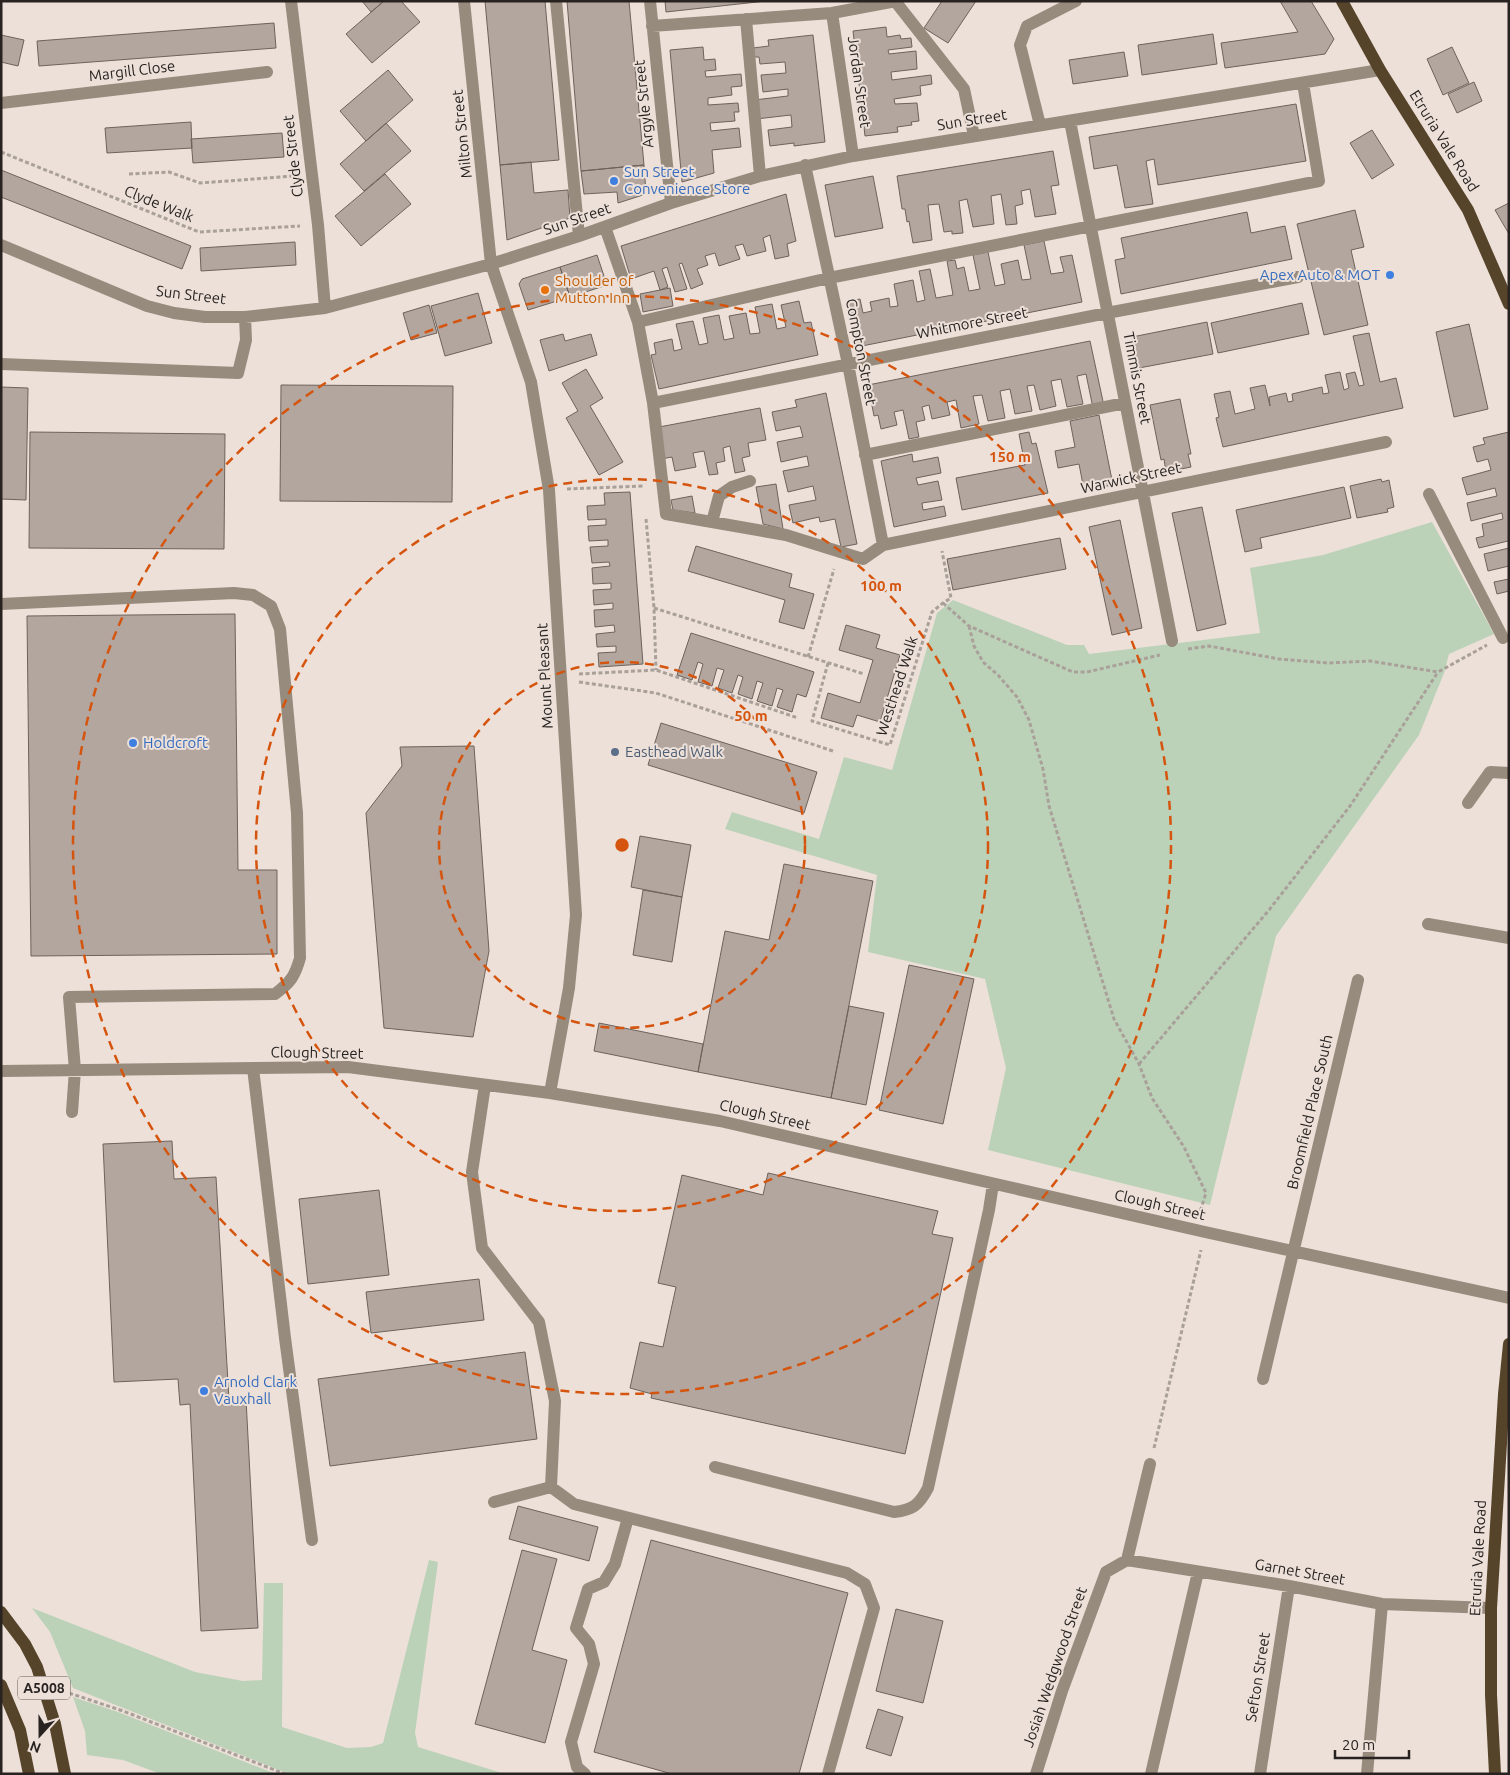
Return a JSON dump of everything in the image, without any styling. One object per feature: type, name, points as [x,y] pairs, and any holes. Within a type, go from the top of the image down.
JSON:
[{"type":"main road","name":"Etruria Vale Road","points":[[1342,1],[1380,70],[1468,210],[1509,304]]},
{"type":"main road","name":"Etruria Vale Road","points":[[1495,1774],[1491,1695],[1491,1608],[1504,1394],[1509,1344]]},
{"type":"main road","name":"A5008","points":[[1,1612],[25,1644],[37,1667],[56,1724],[65,1774]]},
{"type":"main road","name":"A5008","points":[[1,1685],[20,1730],[29,1774]]},
{"type":"street","name":"Clyde Street","points":[[291,1],[318,225],[325,308]]},
{"type":"street","name":"Milton Street","points":[[464,1],[491,264]]},
{"type":"street","points":[[556,1],[579,236]]},
{"type":"street","name":"Argyle Street","points":[[650,1],[671,203]]},
{"type":"street","points":[[652,26],[832,13],[895,1],[964,89],[974,136]]},
{"type":"street","points":[[1040,125],[1020,45],[1027,26],[1076,1]]},
{"type":"street","name":"Jordan Street","points":[[832,13],[853,156]]},
{"type":"street","points":[[746,19],[760,176]]},
{"type":"street","name":"Sun Street","points":[[1,245],[148,306],[174,313],[205,317],[245,317],[325,308],[491,264],[579,236],[671,203],[760,176],[805,165],[1380,70]]},
{"type":"street","name":"Margill Close","points":[[1,103],[267,72]]},
{"type":"street","points":[[638,322],[829,278],[1320,181],[1303,83]]},
{"type":"street","name":"Timmis Street","points":[[1070,121],[1172,641]]},
{"type":"street","name":"Compton Street","points":[[805,165],[848,364],[883,546]]},
{"type":"street","points":[[605,227],[638,322],[653,403],[666,514],[786,535],[839,551]]},
{"type":"street","name":"Mount Pleasant","points":[[491,264],[531,382],[549,490],[576,915],[569,988],[550,1093]]},
{"type":"street","name":"Whitmore Street","points":[[653,403],[1298,277]]},
{"type":"street","points":[[1,364],[238,373],[246,340],[245,317]]},
{"type":"street","points":[[865,455],[1125,403]]},
{"type":"street","name":"Warwick Street","points":[[839,551],[863,559],[883,546],[1386,442]]},
{"type":"street","points":[[712,522],[719,496],[732,487],[750,482]]},
{"type":"street","points":[[1429,494],[1502,638]]},
{"type":"street","points":[[1,604],[234,593],[253,595],[272,606],[280,629],[296,813],[300,958],[296,973],[289,984],[275,994],[69,997],[75,1070],[72,1112]]},
{"type":"street","points":[[1468,803],[1490,772],[1509,773]]},
{"type":"street","points":[[1428,924],[1509,938]]},
{"type":"street","name":"Broomfield Place South","points":[[1263,1379],[1358,980]]},
{"type":"street","name":"Clough Street","points":[[1,1071],[348,1067],[550,1093],[720,1121],[1200,1231],[1509,1298]]},
{"type":"street","points":[[253,1068],[285,1338],[312,1540]]},
{"type":"street","points":[[485,1085],[472,1172],[482,1248],[496,1269],[538,1322],[555,1401],[551,1487]]},
{"type":"street","points":[[715,1467],[894,1512],[909,1510],[922,1500],[928,1488],[989,1210],[993,1184]]},
{"type":"street","points":[[1127,1560],[1150,1464]]},
{"type":"street","points":[[494,1502],[551,1487]]},
{"type":"street","points":[[551,1487],[574,1504],[847,1573],[865,1584],[874,1608],[828,1774]]},
{"type":"street","points":[[585,1774],[577,1767],[571,1742],[594,1664],[589,1644],[576,1628],[588,1589],[604,1582],[615,1564],[628,1518]]},
{"type":"street","name":"Garnet Street","points":[[1127,1560],[1289,1586],[1382,1604],[1491,1608]]},
{"type":"street","name":"Josiah Wedgwood Street","points":[[1036,1774],[1062,1690],[1106,1572],[1127,1560]]},
{"type":"street","points":[[1151,1774],[1198,1572]]},
{"type":"street","name":"Sefton Street","points":[[1260,1774],[1289,1586]]},
{"type":"street","points":[[1368,1774],[1382,1604]]},
{"type":"path","name":"Clyde Walk","points":[[1,152],[199,232],[318,225]]},
{"type":"path","name":"Clyde Walk","points":[[129,174],[169,172],[200,183],[312,175]]},
{"type":"path","points":[[549,490],[644,486],[644,495]]},
{"type":"path","points":[[646,514],[654,608],[656,670]]},
{"type":"path","name":"Westhead Walk","points":[[828,663],[812,721],[890,746],[932,612],[952,598],[939,534]]},
{"type":"path","points":[[808,657],[839,551]]},
{"type":"path","points":[[943,603],[969,626],[1072,672],[1087,672],[1164,654]]},
{"type":"path","points":[[654,608],[864,674]]},
{"type":"path","points":[[969,626],[974,646],[983,662],[998,675],[1017,697],[1029,720],[1043,770],[1050,806],[1114,1020],[1139,1064],[1152,1098],[1184,1147],[1206,1193],[1200,1231],[1150,1464]]},
{"type":"path","points":[[1139,1064],[1268,910],[1350,806],[1438,672],[1502,638]]},
{"type":"path","points":[[1183,650],[1209,646],[1279,659],[1328,662],[1370,661],[1438,672]]},
{"type":"path","points":[[561,678],[656,670],[798,718]]},
{"type":"path","points":[[561,678],[656,693],[833,751]]},
{"type":"path","points":[[43,1684],[123,1711],[285,1774]]},
{"type":"green space","points":[[1432,522],[1494,634],[1449,654],[1444,673],[1419,735],[1276,936],[1210,1205],[988,1150],[1006,1068],[985,979],[868,952],[877,875],[725,829],[732,812],[819,839],[844,757],[892,770],[937,613],[953,600],[1067,645],[1084,645],[1089,654],[1260,633],[1250,568],[1323,555]]},
{"type":"green space","points":[[429,1560],[438,1562],[415,1733],[418,1747],[505,1774],[289,1774],[73,1688],[50,1632],[32,1608],[195,1672],[243,1681],[262,1680],[264,1583],[283,1583],[282,1727],[347,1748],[371,1747],[383,1743]]},
{"type":"green space","points":[[73,1697],[118,1712],[276,1774],[161,1774],[123,1760],[87,1755],[85,1731]]},
{"type":"building","points":[[362,1],[384,1],[371,12]]},
{"type":"building","points":[[384,1],[401,1],[420,22],[372,63],[346,34]]},
{"type":"building","points":[[485,1],[545,1],[559,160],[500,165]]},
{"type":"building","points":[[567,1],[629,1],[644,165],[581,171]]},
{"type":"building","points":[[665,1],[766,1],[666,12]]},
{"type":"building","points":[[942,1],[976,1],[948,43],[924,28]]},
{"type":"building","points":[[1280,1],[1311,1],[1334,39],[1325,54],[1225,68],[1221,43],[1298,32]]},
{"type":"building","points":[[274,23],[276,48],[39,66],[37,41]]},
{"type":"building","points":[[886,27],[887,37],[900,35],[901,39],[911,38],[912,47],[888,50],[889,54],[916,51],[917,69],[891,72],[892,80],[931,75],[932,84],[920,86],[921,95],[894,99],[895,104],[917,103],[919,121],[911,122],[912,125],[897,127],[898,132],[865,136],[853,31]]},
{"type":"building","points":[[1213,34],[1217,64],[1142,75],[1138,45]]},
{"type":"building","points":[[1,35],[24,40],[18,66],[1,62]]},
{"type":"building","points":[[813,35],[825,142],[794,146],[794,143],[770,146],[768,130],[792,127],[791,115],[756,119],[754,100],[788,96],[788,89],[763,92],[761,75],[786,73],[785,62],[760,64],[759,57],[754,57],[753,48],[769,46],[768,40]]},
{"type":"building","points":[[703,47],[704,60],[715,59],[716,70],[705,71],[706,77],[741,74],[742,86],[731,87],[732,95],[708,98],[708,105],[738,103],[739,112],[734,112],[735,121],[710,123],[711,131],[739,128],[741,147],[712,150],[714,173],[682,182],[670,50]]},
{"type":"building","points":[[1452,47],[1469,83],[1443,95],[1427,59]]},
{"type":"building","points":[[1124,52],[1128,76],[1073,84],[1069,60]]},
{"type":"building","points":[[388,70],[413,100],[366,141],[340,111]]},
{"type":"building","points":[[1474,82],[1482,101],[1457,113],[1448,94]]},
{"type":"building","points":[[1296,104],[1306,161],[1158,185],[1154,159],[1146,161],[1153,204],[1125,208],[1117,165],[1094,169],[1089,137]]},
{"type":"building","points":[[191,122],[192,148],[107,153],[105,128]]},
{"type":"building","points":[[386,123],[411,151],[364,191],[340,164]]},
{"type":"building","points":[[1372,130],[1394,165],[1372,179],[1350,143]]},
{"type":"building","points":[[282,133],[284,157],[193,163],[191,139]]},
{"type":"building","points":[[1053,151],[1059,185],[1051,186],[1056,214],[1035,217],[1030,189],[1021,191],[1023,204],[1015,206],[1017,224],[1006,225],[1001,194],[991,196],[994,224],[973,227],[967,199],[959,201],[963,233],[952,234],[952,231],[944,232],[939,204],[928,205],[932,240],[913,243],[909,221],[907,222],[905,209],[902,209],[897,176]]},
{"type":"building","points":[[531,162],[534,193],[568,190],[570,218],[507,240],[500,165]]},
{"type":"building","name":"Sun Street Convenience Store","points":[[644,165],[646,194],[618,203],[617,192],[584,194],[581,171]]},
{"type":"building","points":[[1,170],[191,246],[182,269],[1,197]]},
{"type":"building","points":[[385,174],[411,204],[361,246],[335,216]]},
{"type":"building","points":[[873,176],[883,228],[835,237],[825,185]]},
{"type":"building","points":[[786,194],[796,241],[787,244],[789,256],[775,259],[770,235],[763,238],[766,251],[747,256],[743,244],[735,246],[740,259],[719,266],[715,253],[705,256],[708,265],[697,269],[703,284],[691,289],[682,263],[679,264],[687,289],[675,292],[667,267],[662,269],[668,287],[660,290],[654,271],[631,279],[621,246]]},
{"type":"building","points":[[1509,203],[1509,234],[1495,210]]},
{"type":"building","points":[[1355,210],[1364,247],[1351,250],[1368,325],[1324,335],[1297,224]]},
{"type":"building","points":[[1247,212],[1251,233],[1285,226],[1292,259],[1121,294],[1115,260],[1125,258],[1121,238]]},
{"type":"building","points":[[1044,241],[1051,274],[1064,272],[1060,257],[1072,255],[1082,302],[857,347],[848,301],[860,299],[863,313],[872,311],[870,302],[889,298],[890,307],[898,306],[894,284],[913,280],[917,302],[925,300],[919,271],[930,269],[936,298],[953,295],[947,261],[955,260],[957,269],[964,267],[969,291],[980,289],[973,255],[988,252],[995,286],[1005,284],[1001,264],[1018,260],[1022,280],[1031,279],[1024,245]]},
{"type":"building","points":[[295,242],[296,265],[201,271],[200,248]]},
{"type":"building","points":[[597,255],[607,285],[570,297],[560,267]]},
{"type":"building","name":"Shoulder of Mutton Inn","points":[[560,267],[570,297],[528,310],[519,284],[522,279]]},
{"type":"building","points":[[670,288],[673,306],[643,312],[640,294]]},
{"type":"building","points":[[478,293],[492,343],[445,356],[431,306]]},
{"type":"building","points":[[799,301],[804,323],[811,322],[818,355],[659,389],[651,355],[656,354],[654,343],[672,339],[674,351],[682,349],[676,324],[693,321],[699,345],[708,343],[703,318],[719,315],[724,340],[734,338],[729,316],[746,313],[750,334],[760,333],[755,307],[772,304],[777,329],[786,327],[781,305]]},
{"type":"building","points":[[1302,303],[1309,334],[1218,353],[1211,323]]},
{"type":"building","points":[[429,305],[437,333],[411,340],[403,313]]},
{"type":"building","points":[[1207,322],[1213,354],[1139,368],[1132,337]]},
{"type":"building","points":[[1469,324],[1488,409],[1454,417],[1436,332]]},
{"type":"building","points":[[1369,333],[1380,382],[1396,378],[1403,408],[1223,447],[1216,418],[1219,417],[1214,394],[1230,391],[1235,414],[1255,409],[1250,388],[1265,385],[1270,406],[1269,397],[1286,393],[1288,402],[1293,401],[1292,394],[1322,387],[1323,394],[1329,393],[1325,375],[1340,372],[1344,390],[1349,388],[1346,374],[1355,372],[1359,386],[1364,385],[1353,336]]},
{"type":"building","points":[[563,334],[565,341],[591,334],[597,355],[549,371],[540,340]]},
{"type":"building","points":[[1090,341],[1104,406],[1093,408],[1086,374],[1077,376],[1083,404],[1067,407],[1061,379],[1051,381],[1056,406],[1040,410],[1034,385],[1027,386],[1032,411],[1015,414],[1010,389],[1000,391],[1005,418],[988,421],[982,395],[973,396],[979,424],[961,428],[956,400],[947,402],[950,415],[932,419],[929,405],[922,407],[925,420],[916,422],[919,437],[909,439],[903,410],[894,412],[897,425],[881,429],[878,415],[874,416],[868,385]]},
{"type":"building","points":[[586,369],[603,398],[590,406],[623,462],[599,475],[566,418],[578,411],[562,383]]},
{"type":"building","points":[[281,385],[453,386],[452,502],[280,501]]},
{"type":"building","points":[[1,387],[28,388],[26,500],[1,499]]},
{"type":"building","points":[[826,393],[857,544],[841,547],[835,519],[820,522],[819,517],[793,523],[789,505],[816,500],[813,486],[788,492],[783,471],[809,466],[807,456],[781,462],[777,442],[803,437],[800,426],[776,431],[772,412],[797,407],[795,400]]},
{"type":"building","points":[[1180,399],[1191,454],[1188,454],[1191,467],[1166,472],[1164,459],[1161,460],[1150,405]]},
{"type":"building","points":[[760,408],[766,440],[748,443],[750,456],[742,458],[745,471],[735,473],[730,446],[723,448],[725,461],[716,463],[718,474],[709,475],[704,451],[693,453],[696,467],[675,471],[672,457],[661,459],[659,427]]},
{"type":"building","points":[[1099,415],[1113,485],[1084,490],[1079,464],[1058,468],[1055,451],[1075,447],[1070,421]]},
{"type":"building","points":[[30,432],[225,434],[224,549],[29,548]]},
{"type":"building","points":[[1029,432],[1032,444],[1036,443],[1048,493],[962,510],[956,478],[1025,465],[1019,434]]},
{"type":"building","points":[[1509,432],[1509,542],[1479,548],[1476,538],[1484,536],[1482,524],[1503,519],[1502,513],[1471,521],[1467,503],[1497,496],[1495,488],[1467,495],[1462,478],[1491,470],[1488,459],[1477,462],[1473,447],[1485,444],[1483,438]]},
{"type":"building","points":[[912,454],[913,462],[938,457],[941,473],[916,478],[918,485],[938,481],[942,500],[922,503],[923,510],[944,506],[946,516],[894,527],[881,461]]},
{"type":"building","points":[[1381,479],[1382,482],[1389,480],[1394,507],[1387,509],[1388,512],[1357,518],[1350,486]]},
{"type":"building","points":[[776,484],[783,529],[763,524],[756,487]]},
{"type":"building","points":[[1344,487],[1351,518],[1260,538],[1262,548],[1245,552],[1236,510]]},
{"type":"building","points":[[630,492],[643,664],[599,667],[598,653],[616,652],[616,646],[597,647],[596,634],[615,632],[614,625],[595,627],[594,610],[613,609],[613,603],[594,605],[593,590],[611,589],[611,583],[593,584],[592,568],[610,566],[609,562],[592,563],[590,547],[608,546],[608,540],[589,541],[588,526],[606,525],[606,519],[588,520],[587,506],[605,505],[604,493]]},
{"type":"building","points":[[692,496],[695,513],[673,510],[671,500]]},
{"type":"building","points":[[1202,507],[1226,624],[1197,631],[1172,513]]},
{"type":"building","points":[[1120,520],[1142,628],[1112,635],[1089,527]]},
{"type":"building","points":[[1060,538],[1066,569],[953,590],[947,559]]},
{"type":"building","points":[[696,546],[792,574],[789,587],[814,594],[804,629],[779,622],[785,600],[688,571]]},
{"type":"building","points":[[1509,548],[1509,566],[1488,571],[1484,554]]},
{"type":"building","points":[[1509,579],[1509,591],[1497,594],[1494,582]]},
{"type":"building","name":"Holdcroft","points":[[235,614],[238,870],[277,870],[277,954],[31,956],[27,616]]},
{"type":"building","points":[[846,625],[880,635],[876,648],[900,655],[880,722],[857,715],[853,727],[821,718],[828,693],[860,703],[873,660],[839,650]]},
{"type":"building","points":[[691,633],[814,672],[806,697],[797,694],[792,712],[777,707],[783,690],[777,688],[772,706],[757,701],[763,683],[757,681],[752,699],[738,694],[743,677],[738,675],[732,693],[718,688],[724,670],[717,668],[712,686],[698,682],[703,664],[698,662],[692,680],[677,675]]},
{"type":"building","points":[[661,723],[817,772],[804,813],[648,765]]},
{"type":"building","points":[[474,746],[489,951],[473,1037],[384,1028],[366,813],[402,766],[400,747]]},
{"type":"building","points":[[640,836],[691,845],[682,897],[631,887]]},
{"type":"building","points":[[784,864],[873,881],[831,1098],[698,1072],[725,931],[769,940]]},
{"type":"building","points":[[643,890],[682,897],[672,962],[633,955]]},
{"type":"building","points":[[909,965],[974,979],[943,1124],[879,1110]]},
{"type":"building","points":[[849,1006],[884,1013],[866,1105],[831,1098]]},
{"type":"building","points":[[599,1023],[703,1044],[698,1072],[594,1051]]},
{"type":"building","name":"Arnold Clark Vauxhall","points":[[172,1141],[174,1179],[216,1177],[229,1400],[246,1399],[258,1628],[201,1631],[190,1404],[180,1405],[178,1379],[114,1382],[103,1144]]},
{"type":"building","points":[[768,1173],[938,1211],[932,1234],[953,1238],[905,1454],[651,1398],[652,1394],[630,1388],[640,1342],[663,1347],[676,1287],[658,1283],[682,1175],[763,1195]]},
{"type":"building","points":[[379,1190],[389,1275],[308,1284],[299,1199]]},
{"type":"building","points":[[479,1279],[484,1320],[371,1333],[366,1292]]},
{"type":"building","points":[[525,1352],[537,1439],[330,1466],[318,1379]]},
{"type":"building","points":[[518,1506],[598,1527],[589,1561],[509,1539]]},
{"type":"building","points":[[651,1540],[848,1593],[799,1774],[672,1774],[594,1752]]},
{"type":"building","points":[[522,1550],[557,1559],[532,1650],[567,1660],[545,1743],[475,1724]]},
{"type":"building","points":[[896,1609],[943,1621],[923,1703],[876,1691]]},
{"type":"building","points":[[878,1709],[903,1717],[891,1756],[866,1748]]},
{"type":"place","name":"Sun Street Convenience Store","points":[[614,181]]},
{"type":"place","name":"Apex Auto & MOT","points":[[1390,275]]},
{"type":"place","name":"Shoulder of Mutton Inn","points":[[545,290]]},
{"type":"place","name":"Holdcroft","points":[[133,743]]},
{"type":"place","name":"Easthead Walk","points":[[615,752]]},
{"type":"place","name":"Arnold Clark Vauxhall","points":[[204,1391]]}]
